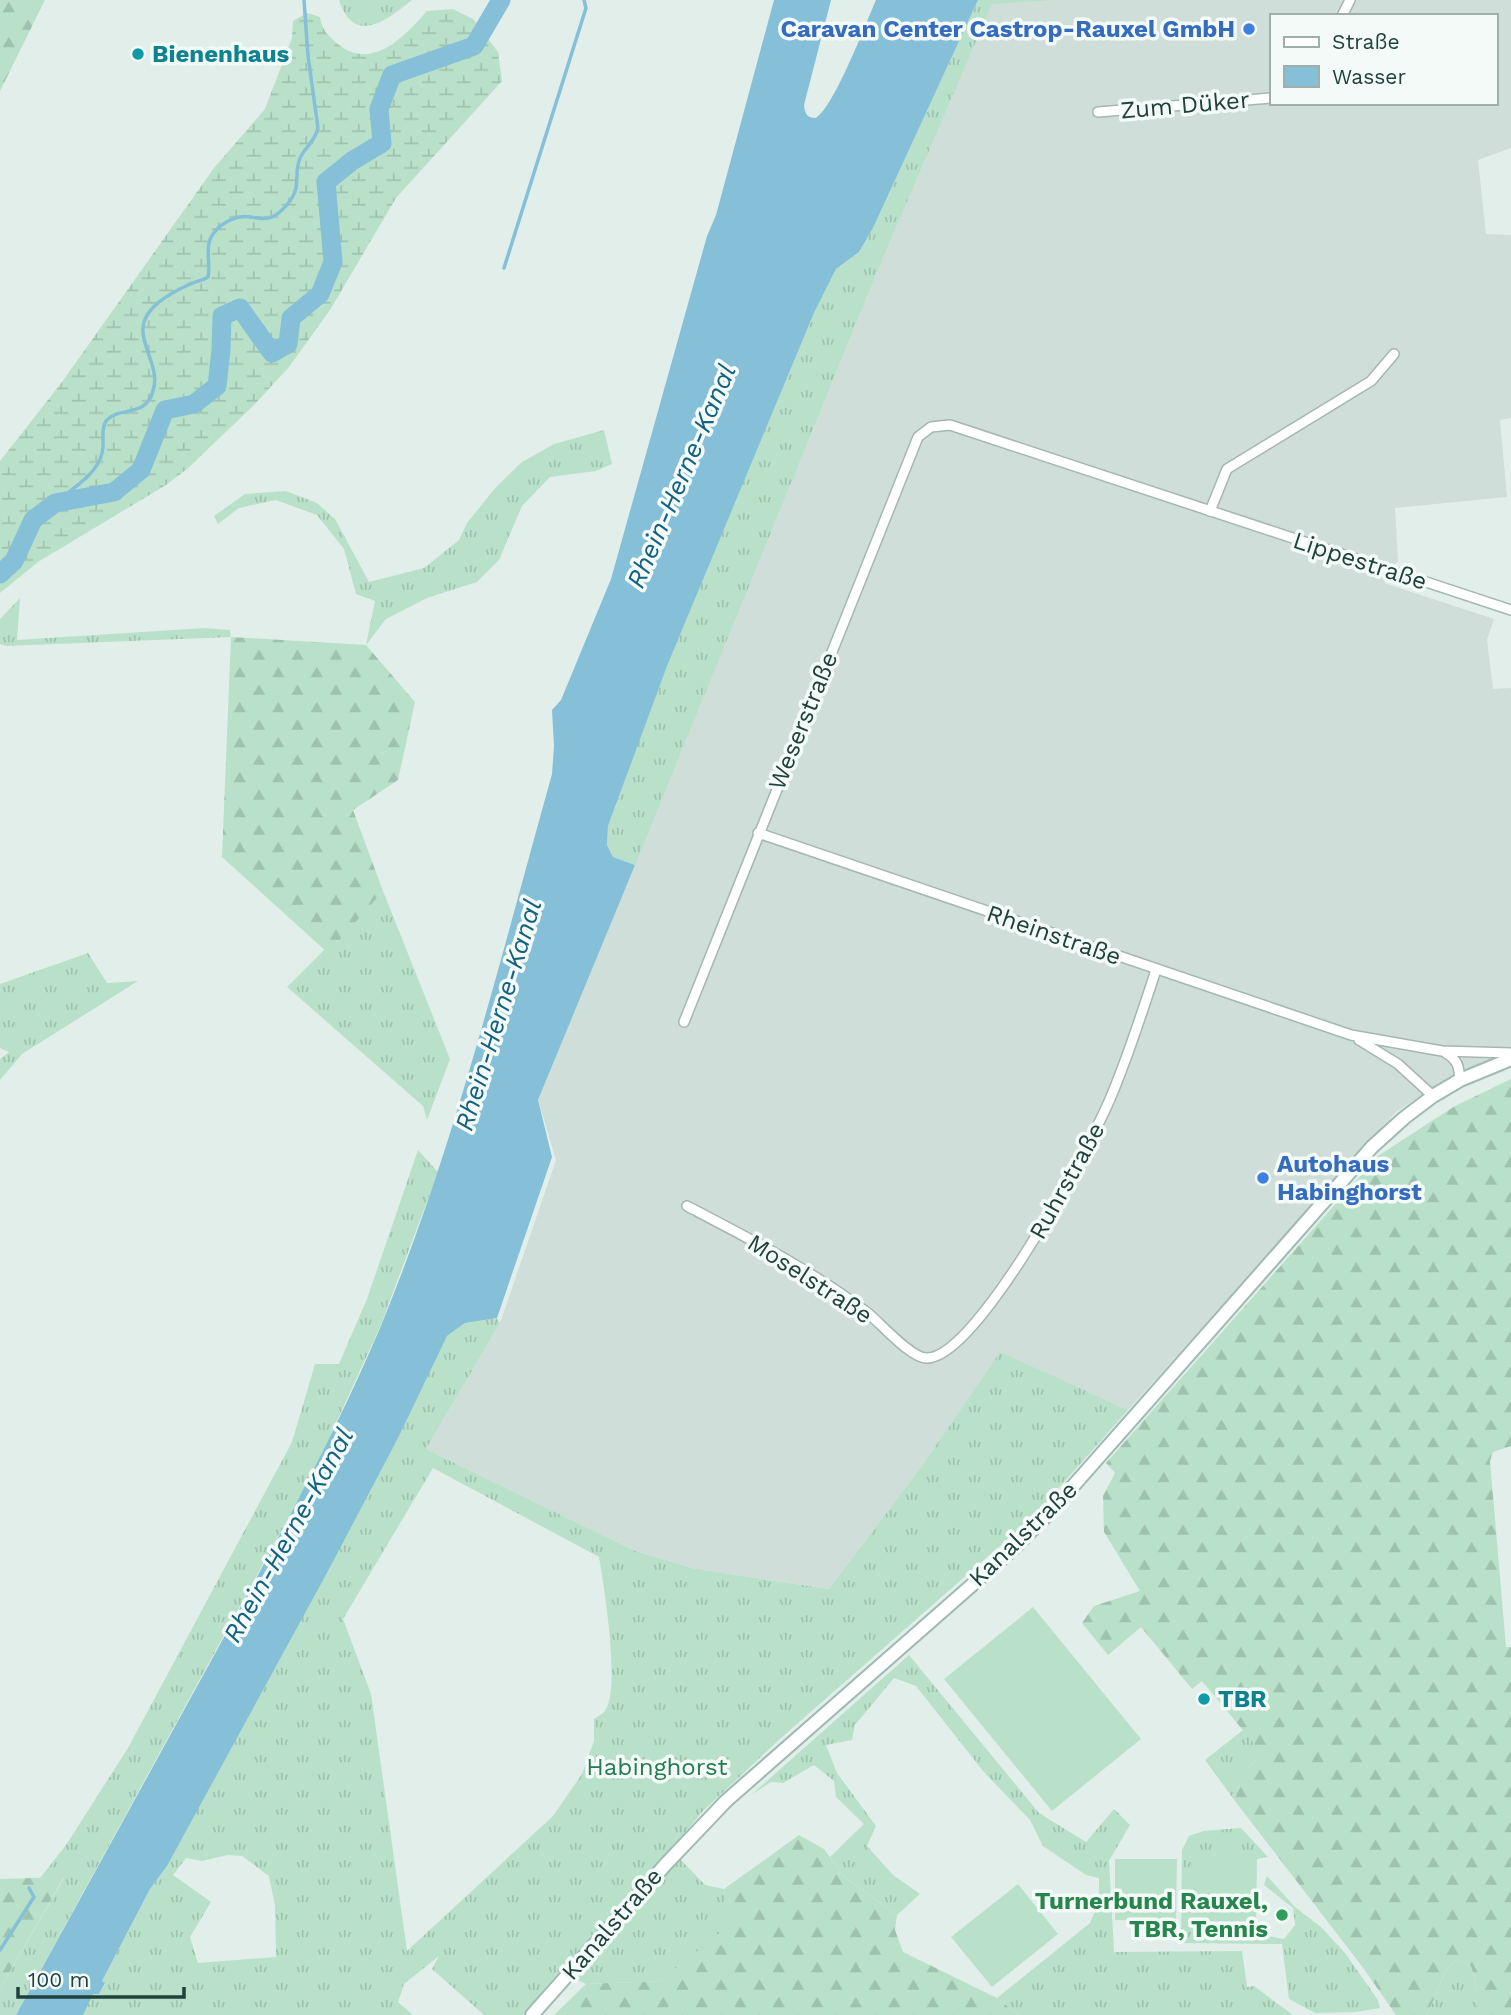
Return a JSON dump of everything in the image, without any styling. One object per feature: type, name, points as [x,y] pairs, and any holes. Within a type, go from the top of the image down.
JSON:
[{"type":"main road","name":"Kanalstraße","points":[[532,2015],[666,1864],[726,1801],[1013,1549],[1052,1510],[1372,1147],[1433,1097],[1460,1080],[1511,1059]]},
{"type":"street","name":"Zum Düker","points":[[1098,112],[1270,98]]},
{"type":"street","points":[[1209,511],[1227,469],[1371,381],[1394,354]]},
{"type":"street","name":"Lippestraße","points":[[931,427],[950,425],[1511,610]]},
{"type":"street","name":"Weserstraße","points":[[684,1022],[918,437],[931,427]]},
{"type":"street","name":"Rheinstraße","points":[[758,833],[1351,1035],[1442,1051],[1511,1053]]},
{"type":"street","name":"Ruhrstraße","points":[[928,1359],[941,1353],[976,1324],[1027,1252],[1088,1147],[1127,1055],[1156,970]]},
{"type":"street","name":"Rheinstraße","points":[[1351,1035],[1398,1064],[1433,1097]]},
{"type":"street","points":[[1442,1051],[1459,1066],[1460,1080]]},
{"type":"street","name":"Moselstraße","points":[[687,1206],[754,1241],[830,1286],[917,1356],[928,1359]]},
{"type":"shaded area","points":[[1060,0],[1511,0],[1511,148],[1478,160],[1486,234],[1511,235],[1511,418],[1500,420],[1507,497],[1395,508],[1398,561],[1384,583],[1494,619],[1487,640],[1493,689],[1511,688],[1511,1050],[1449,1077],[1396,1112],[1128,1410],[1000,1353],[924,1463],[829,1589],[696,1569],[635,1551],[426,1449],[500,1323],[556,1160],[538,1100],[883,258],[992,3]]},
{"type":"green space","points":[[0,0],[45,0],[0,91]]},
{"type":"green space","points":[[339,0],[412,0],[381,21],[362,26],[345,14]]},
{"type":"green space","points":[[978,0],[1060,0],[992,4],[883,258],[635,865],[613,857],[607,845],[608,826],[666,666],[814,313],[836,269],[859,252],[873,228]]},
{"type":"green space","points":[[453,9],[473,19],[498,52],[502,81],[396,198],[330,310],[289,367],[253,406],[187,469],[166,485],[38,562],[0,593],[0,461],[62,382],[214,168],[265,109],[292,38],[293,21],[307,13],[320,17],[324,29],[334,41],[351,52],[363,54],[375,52],[398,40],[427,11]]},
{"type":"green space","points":[[604,430],[612,464],[596,471],[550,477],[522,506],[499,560],[477,582],[427,598],[386,619],[366,645],[375,601],[356,594],[344,549],[317,515],[276,500],[239,508],[218,524],[214,516],[245,494],[286,491],[317,503],[335,519],[369,582],[424,568],[459,540],[467,523],[496,487],[522,462],[554,444]]},
{"type":"green space","points":[[20,598],[17,640],[205,628],[230,630],[231,637],[6,646],[0,644],[0,619]]},
{"type":"green space","points":[[231,637],[366,645],[415,702],[398,780],[353,810],[383,891],[328,953],[222,857]]},
{"type":"green space","points":[[383,891],[450,1059],[427,1120],[423,1106],[287,987]]},
{"type":"green space","points":[[88,953],[107,983],[138,981],[22,1054],[0,1080],[0,1059],[9,1052],[0,1048],[0,984]]},
{"type":"green space","points":[[1511,1079],[1511,1446],[1493,1452],[1490,1461],[1506,1647],[1511,1647],[1511,2015],[1477,2015],[1477,1988],[1471,1966],[1458,1959],[1446,1970],[1427,2015],[1396,2015],[1235,1801],[1241,1775],[1262,1753],[1202,1681],[1192,1689],[1141,1627],[1108,1655],[1082,1623],[1094,1606],[1140,1591],[1104,1532],[1103,1496],[1115,1473],[1106,1463],[1378,1156],[1455,1106]]},
{"type":"green space","points":[[418,1150],[438,1172],[380,1327],[314,1471],[16,2015],[0,2015],[0,1989],[64,1878],[40,1878],[66,1845],[128,1748],[292,1442],[315,1364],[339,1364],[367,1299]]},
{"type":"green space","name":"Habinghorst","points":[[497,1318],[500,1323],[426,1449],[635,1551],[696,1569],[829,1589],[924,1463],[1000,1352],[1128,1410],[1034,1516],[781,1738],[703,1811],[676,1843],[681,1860],[705,1885],[724,1889],[729,1926],[660,1981],[586,1984],[559,1972],[523,2015],[484,2015],[432,1969],[439,1956],[404,1984],[398,2002],[413,2015],[83,2015],[93,1993],[99,1994],[105,1984],[102,1981],[150,1889],[167,1866],[447,1336],[465,1323]],"holes":[[[433,1468],[599,1557],[610,1635],[612,1680],[606,1709],[594,1719],[594,1741],[582,1774],[553,1816],[407,1951],[371,1694],[343,1619]],[[228,1855],[242,1856],[269,1876],[275,1906],[276,1957],[198,1963],[190,1937],[211,1902],[173,1875],[186,1858],[202,1861]]]},
{"type":"green space","points":[[1033,1607],[1141,1739],[1052,1811],[944,1679]]},
{"type":"green space","points":[[909,1655],[1039,1813],[1086,1842],[1114,1809],[1130,1825],[1109,1861],[1114,1952],[1242,1951],[1247,1987],[1254,1986],[1293,2015],[1019,2015],[997,1998],[1090,1923],[1099,1901],[1099,1878],[1086,1875],[1043,1846],[1030,1820],[983,1771],[916,1686],[894,1678],[855,1725],[852,1740],[826,1745],[837,1773],[876,1826],[867,1846],[893,1875],[920,1894],[897,1915],[845,1878],[830,1857],[864,1824],[836,1797],[834,1781],[814,1765],[783,1783],[771,1782],[751,1795]]},
{"type":"green space","points":[[1243,1730],[1263,1753],[1244,1774],[1235,1801],[1205,1760]]},
{"type":"green space","points":[[1241,1828],[1268,1857],[1257,1859],[1195,1921],[1196,1935],[1257,1937],[1267,1927],[1268,1936],[1284,1939],[1295,1925],[1293,1908],[1264,1885],[1267,1876],[1295,1907],[1321,1927],[1345,1953],[1378,2000],[1380,2008],[1356,2012],[1315,2013],[1289,1999],[1282,1944],[1181,1943],[1182,1850],[1189,1836],[1203,1831]]},
{"type":"green space","points":[[799,1835],[824,1849],[845,1878],[897,1915],[895,1930],[903,1952],[997,1998],[1019,2015],[554,2015],[586,1984],[660,1981],[728,1926],[724,1889]]},
{"type":"green space","points":[[1115,1859],[1177,1859],[1176,1921],[1115,1920]]},
{"type":"green space","points":[[1195,1859],[1257,1859],[1256,1922],[1195,1921]]},
{"type":"green space","points":[[64,1877],[0,1989],[0,1879]]},
{"type":"green space","points":[[1018,1884],[1058,1934],[992,1987],[951,1937]]},
{"type":"green space","points":[[1458,1959],[1471,1966],[1477,1988],[1477,2015],[1427,2015],[1446,1970]]},
{"type":"water","name":"Rhein-Herne-Kanal","points":[[774,0],[831,0],[804,105],[807,115],[816,118],[832,98],[876,0],[978,0],[873,228],[859,252],[836,269],[814,313],[667,666],[608,826],[607,845],[613,857],[635,865],[538,1100],[552,1157],[497,1318],[465,1323],[447,1336],[398,1438],[328,1571],[167,1866],[150,1889],[102,1981],[105,1983],[99,1994],[93,1994],[83,2015],[16,2015],[303,1491],[362,1369],[407,1260],[474,1054],[552,774],[552,710],[561,700],[611,579],[707,236],[716,215]]},
{"type":"waterway","points":[[55,503],[95,468],[102,453],[103,428],[106,421],[117,414],[144,405],[149,399],[155,380],[143,328],[153,307],[208,277],[210,239],[220,226],[240,217],[272,217],[293,197],[299,160],[318,128],[308,56],[304,0]]},
{"type":"waterway","points":[[0,574],[14,561],[33,520],[55,503],[114,492],[141,470],[165,410],[194,404],[217,386],[222,316],[240,308],[272,353],[288,344],[291,318],[320,294],[333,262],[326,182],[352,161],[382,143],[379,109],[392,75],[474,46],[501,0]]},
{"type":"waterway","points":[[504,268],[586,8],[584,0]]},
{"type":"waterway","points":[[0,1950],[34,1897],[29,1888]]},
{"type":"place","name":"Caravan Center Castrop-Rauxel GmbH","points":[[1249,29]]},
{"type":"place","name":"Bienenhaus","points":[[138,54]]},
{"type":"place","name":"Autohaus Habinghorst","points":[[1263,1178]]},
{"type":"place","name":"TBR","points":[[1204,1699]]},
{"type":"place","name":"Turnerbund Rauxel, TBR, Tennis","points":[[1282,1915]]}]
